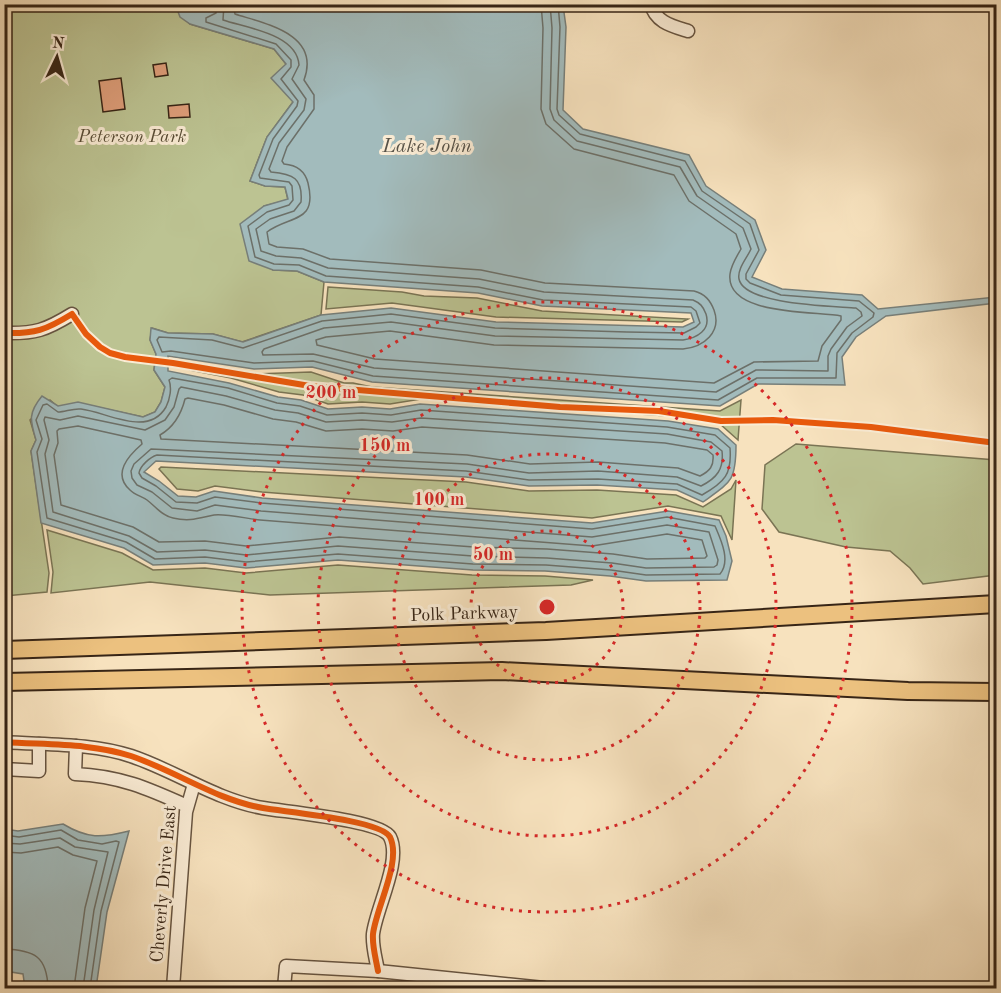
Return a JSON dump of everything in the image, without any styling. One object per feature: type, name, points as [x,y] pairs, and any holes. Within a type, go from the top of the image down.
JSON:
[{"type":"highway","name":"Polk Parkway","points":[[4,650],[546,631],[996,604]]},
{"type":"highway","points":[[4,682],[502,671],[908,691],[996,692]]},
{"type":"street","points":[[651,4],[653,14],[666,24],[688,31]]},
{"type":"street","points":[[4,333],[26,334],[47,329],[72,314]]},
{"type":"street","points":[[4,742],[76,746],[113,751],[168,770],[232,801],[353,821],[383,829],[390,836],[392,865],[373,935],[378,971]]},
{"type":"street","points":[[4,770],[39,771],[39,744]]},
{"type":"street","points":[[76,746],[75,774],[110,776],[187,807]]},
{"type":"street","name":"Cheverly Drive East","points":[[173,988],[187,807],[194,784]]},
{"type":"street","points":[[284,988],[286,966],[378,971],[544,988]]},
{"type":"green space","name":"Peterson Park","points":[[5,5],[211,5],[210,11],[188,7],[177,9],[190,24],[274,49],[286,64],[293,102],[267,137],[250,181],[265,186],[285,187],[288,200],[264,206],[273,270],[297,271],[324,282],[321,315],[242,342],[213,334],[168,333],[152,328],[150,340],[156,354],[154,370],[165,387],[161,402],[155,412],[143,417],[78,403],[58,407],[50,400],[30,420],[36,440],[31,451],[49,573],[47,592],[5,596]]},
{"type":"green space","points":[[328,287],[402,292],[424,296],[477,298],[542,311],[688,319],[682,322],[496,317],[392,303],[326,309]]},
{"type":"green space","points":[[180,363],[253,374],[311,372],[344,383],[372,387],[720,411],[741,400],[738,440],[720,424],[668,416],[421,399],[390,404],[362,402],[328,404],[303,395],[279,392],[231,378],[190,370]]},
{"type":"green space","points":[[796,444],[996,460],[996,575],[923,584],[910,568],[890,551],[846,547],[779,532],[762,509],[765,465]]},
{"type":"green space","points":[[161,467],[466,482],[529,491],[597,490],[676,495],[703,507],[731,489],[736,480],[732,540],[721,516],[668,506],[592,518],[262,492],[215,486],[198,491],[177,489],[159,469]]},
{"type":"green space","points":[[47,530],[122,553],[153,570],[205,568],[246,573],[338,565],[472,575],[545,576],[593,580],[571,585],[270,595],[150,582],[51,593],[53,572]]},
{"type":"water","name":"Lake John","points":[[211,4],[563,5],[566,27],[563,110],[583,129],[689,155],[706,186],[755,220],[766,250],[752,277],[782,289],[862,295],[878,309],[996,297],[996,303],[886,316],[856,337],[842,357],[845,385],[758,384],[720,406],[372,382],[312,367],[254,369],[168,356],[168,371],[229,383],[278,397],[301,400],[328,409],[362,407],[390,409],[420,404],[668,421],[718,429],[736,445],[735,466],[726,485],[703,502],[677,490],[597,485],[529,486],[466,477],[156,461],[144,472],[178,496],[196,497],[214,491],[262,498],[592,523],[668,511],[719,520],[726,536],[732,561],[727,580],[646,581],[545,571],[473,570],[338,560],[246,568],[205,563],[153,565],[124,548],[41,523],[31,451],[36,440],[32,422],[34,407],[42,396],[58,406],[78,402],[143,417],[155,412],[161,402],[165,387],[154,370],[156,354],[150,340],[151,328],[168,333],[213,334],[243,342],[321,315],[391,308],[496,322],[683,327],[694,322],[691,313],[542,306],[478,293],[324,282],[297,271],[273,270],[249,261],[240,224],[264,206],[288,199],[285,187],[265,186],[250,181],[267,137],[293,102],[271,78],[286,64],[274,49],[190,24],[180,17],[177,9],[188,7],[210,11]]},
{"type":"water","points":[[63,824],[87,835],[95,836],[129,831],[107,912],[96,988],[25,988],[23,974],[5,971],[5,829],[18,831]]},
{"type":"building","points":[[166,63],[168,75],[155,77],[153,65]]},
{"type":"building","points":[[121,78],[125,109],[103,112],[99,81]]},
{"type":"building","points":[[189,104],[190,117],[169,118],[168,106]]},
{"type":"cycle path","points":[[4,333],[40,330],[72,314],[86,334],[110,353],[310,386],[560,407],[659,411],[721,421],[773,420],[871,427],[996,443]]},
{"type":"cycle path","points":[[4,742],[69,745],[116,752],[148,762],[229,799],[263,808],[352,821],[383,831],[390,837],[393,859],[373,934],[378,971]]}]
